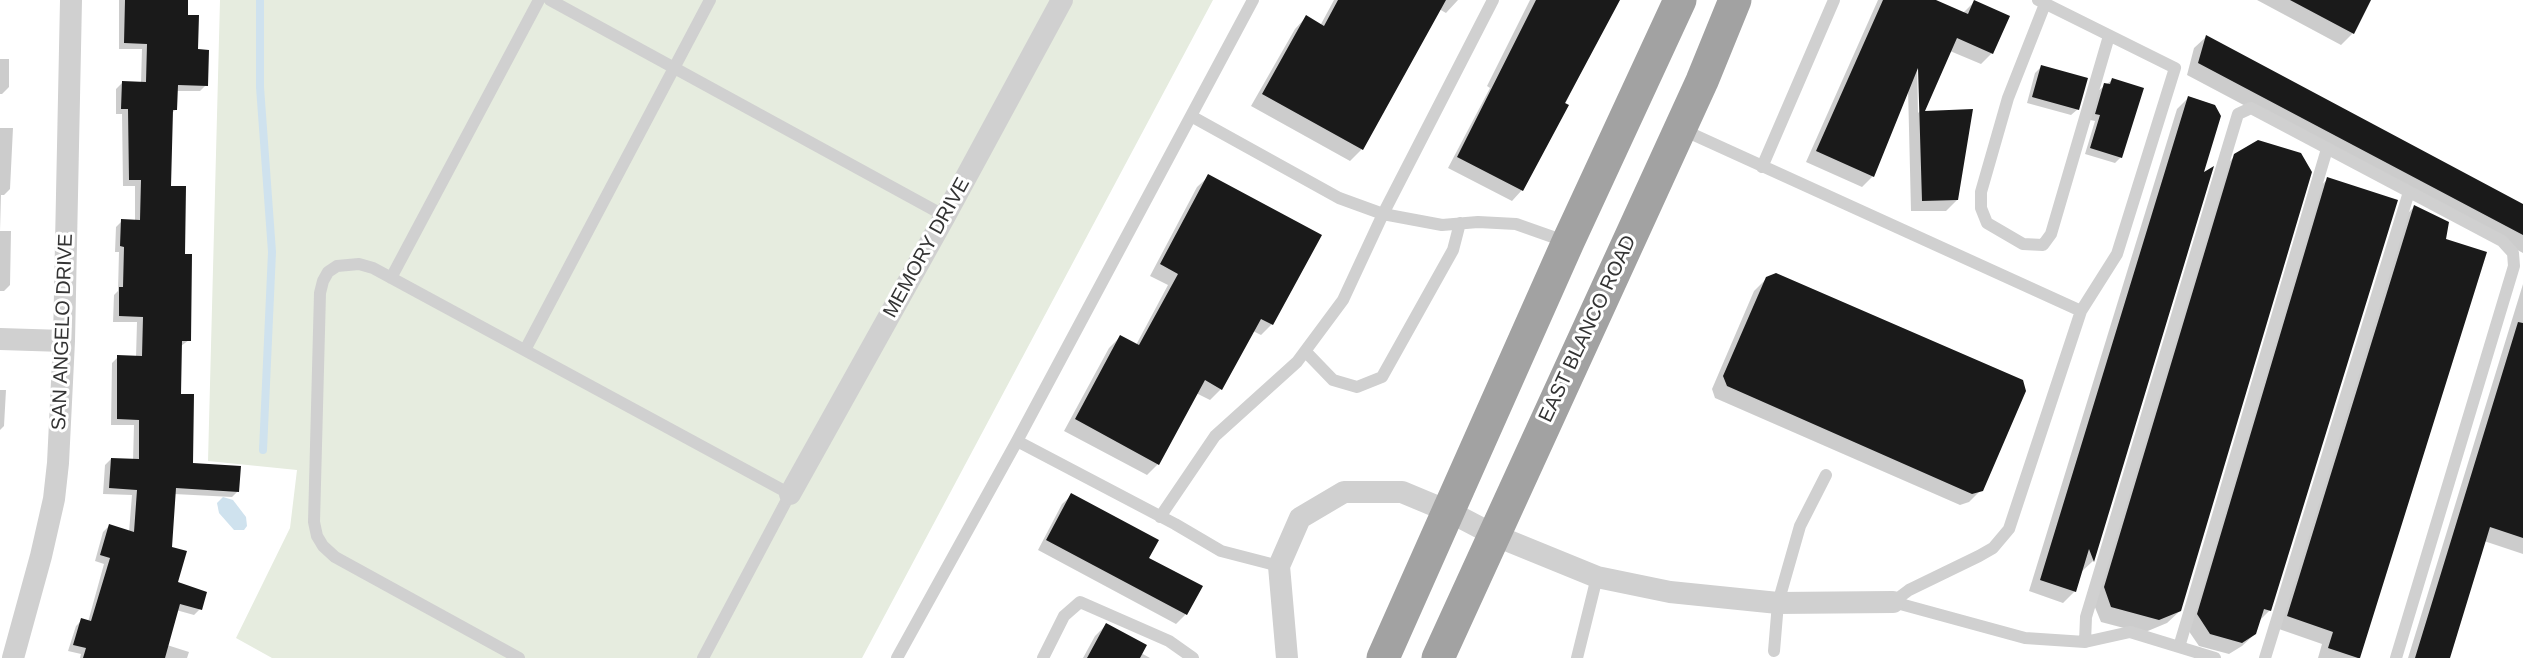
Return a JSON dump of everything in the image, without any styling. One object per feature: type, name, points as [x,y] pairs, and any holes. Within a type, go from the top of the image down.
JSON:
[{"type":"highway","points":[[1383,658],[1450,512],[1568,242],[1680,0]]},
{"type":"highway","name":"EAST BLANCO ROAD","points":[[1438,658],[1680,128],[1735,0]]},
{"type":"street","name":"SAN ANGELO DRIVE","points":[[13,658],[41,556],[54,499],[58,463],[64,341],[71,0]]},
{"type":"street","name":"MEMORY DRIVE","points":[[790,494],[1062,0]]},
{"type":"street","points":[[0,339],[64,341]]},
{"type":"street","points":[[1287,658],[1279,566],[1300,518],[1344,492],[1402,492],[1450,512],[1494,535],[1597,577],[1670,592],[1778,603],[1893,602]]},
{"type":"lane","points":[[392,278],[539,0]]},
{"type":"lane","points":[[550,0],[945,216]]},
{"type":"lane","points":[[525,350],[672,68],[710,0]]},
{"type":"lane","points":[[897,658],[1017,441],[1253,0]]},
{"type":"lane","points":[[1160,517],[1215,436],[1297,362],[1343,300],[1383,214],[1493,0]]},
{"type":"lane","points":[[1762,167],[1834,0]]},
{"type":"lane","points":[[1893,602],[1909,590],[1993,548],[2008,529],[2080,311],[2117,254],[2175,68],[2041,2],[2008,98],[1981,192],[1981,208],[1987,223],[2023,244],[2043,245],[2051,234],[2109,36]]},
{"type":"lane","points":[[2085,642],[2086,617],[2238,114],[2251,108],[2502,241],[2513,253],[2514,266],[2396,658]]},
{"type":"lane","points":[[1191,116],[1340,198],[1383,214],[1442,225],[1516,224],[1568,242]]},
{"type":"lane","points":[[1680,128],[2080,311]]},
{"type":"lane","points":[[2179,647],[2327,149]]},
{"type":"lane","points":[[2265,658],[2409,192]]},
{"type":"lane","points":[[1305,351],[1333,380],[1357,387],[1382,377],[1453,250],[1460,224]]},
{"type":"lane","points":[[519,658],[334,557],[317,536],[314,522],[320,292],[328,272],[337,266],[348,263],[359,264],[392,278],[790,494],[703,658]]},
{"type":"lane","points":[[1017,441],[1221,551],[1279,566]]},
{"type":"lane","points":[[1774,651],[1778,603],[1800,526],[1826,475]]},
{"type":"lane","points":[[1577,658],[1597,577]]},
{"type":"lane","points":[[1043,658],[1064,616],[1080,602],[1169,641],[1193,658]]},
{"type":"lane","points":[[1893,602],[2025,638],[2085,642],[2130,632],[2216,658]]},
{"type":"shaded area","points":[[220,0],[1213,0],[862,658],[272,658],[236,638],[290,528],[297,470],[208,461]]},
{"type":"water","points":[[223,497],[233,500],[246,517],[247,526],[244,530],[234,530],[219,513],[217,503]]},
{"type":"building","points":[[125,0],[188,0],[188,15],[199,15],[198,49],[209,50],[208,86],[178,85],[177,110],[173,110],[171,186],[186,186],[185,254],[192,254],[191,341],[182,341],[181,394],[194,394],[193,463],[241,466],[239,492],[176,488],[172,547],[187,551],[178,582],[207,592],[202,610],[180,604],[165,658],[83,658],[86,648],[73,645],[81,618],[91,621],[110,558],[100,555],[109,524],[134,532],[137,490],[109,488],[111,458],[139,459],[139,420],[117,419],[117,355],[142,356],[143,317],[119,316],[119,287],[123,287],[124,247],[120,246],[121,219],[140,220],[141,180],[129,180],[128,109],[121,109],[122,81],[146,82],[147,44],[124,43]]},
{"type":"building","points":[[1338,0],[1446,0],[1363,150],[1262,94],[1306,15],[1324,26]]},
{"type":"building","points":[[1536,0],[1620,0],[1565,103],[1569,105],[1523,191],[1457,157]]},
{"type":"building","points":[[1883,0],[1936,0],[1968,14],[1974,0],[2010,16],[1993,54],[1957,38],[1925,111],[1973,109],[1958,200],[1922,201],[1918,68],[1874,177],[1816,151]]},
{"type":"building","points":[[2290,0],[2371,0],[2354,34]]},
{"type":"building","points":[[2206,35],[2523,204],[2523,235],[2198,63]]},
{"type":"building","points":[[2041,65],[2088,78],[2079,110],[2032,97]]},
{"type":"building","points":[[2112,78],[2144,88],[2122,158],[2090,148],[2100,115],[2095,114],[2104,83],[2110,84]]},
{"type":"building","points":[[2188,96],[2215,105],[2221,116],[2204,172],[2214,166],[2094,562],[2089,549],[2076,592],[2040,580]]},
{"type":"building","points":[[2258,140],[2301,153],[2312,172],[2181,611],[2159,620],[2111,607],[2104,587],[2234,154]]},
{"type":"building","points":[[1208,174],[1322,235],[1273,325],[1261,319],[1222,390],[1205,380],[1159,465],[1075,419],[1120,335],[1139,345],[1178,274],[1160,264]]},
{"type":"building","points":[[2327,177],[2398,200],[2271,611],[2264,609],[2256,634],[2242,643],[2210,634],[2197,614]]},
{"type":"building","points":[[2414,205],[2449,222],[2446,239],[2487,252],[2360,658],[2358,658],[2328,648],[2333,632],[2287,616]]},
{"type":"building","points":[[1776,273],[2023,380],[2026,391],[1983,491],[1972,494],[1727,386],[1723,376],[1766,277]]},
{"type":"building","points":[[2518,322],[2523,323],[2523,538],[2490,527],[2450,658],[2415,658]]},
{"type":"building","points":[[1071,493],[1159,540],[1149,558],[1203,586],[1187,615],[1046,540]]},
{"type":"building","points":[[1106,623],[1147,645],[1140,658],[1087,658]]},
{"type":"waterway","points":[[260,0],[260,87],[272,252],[263,450]]}]
